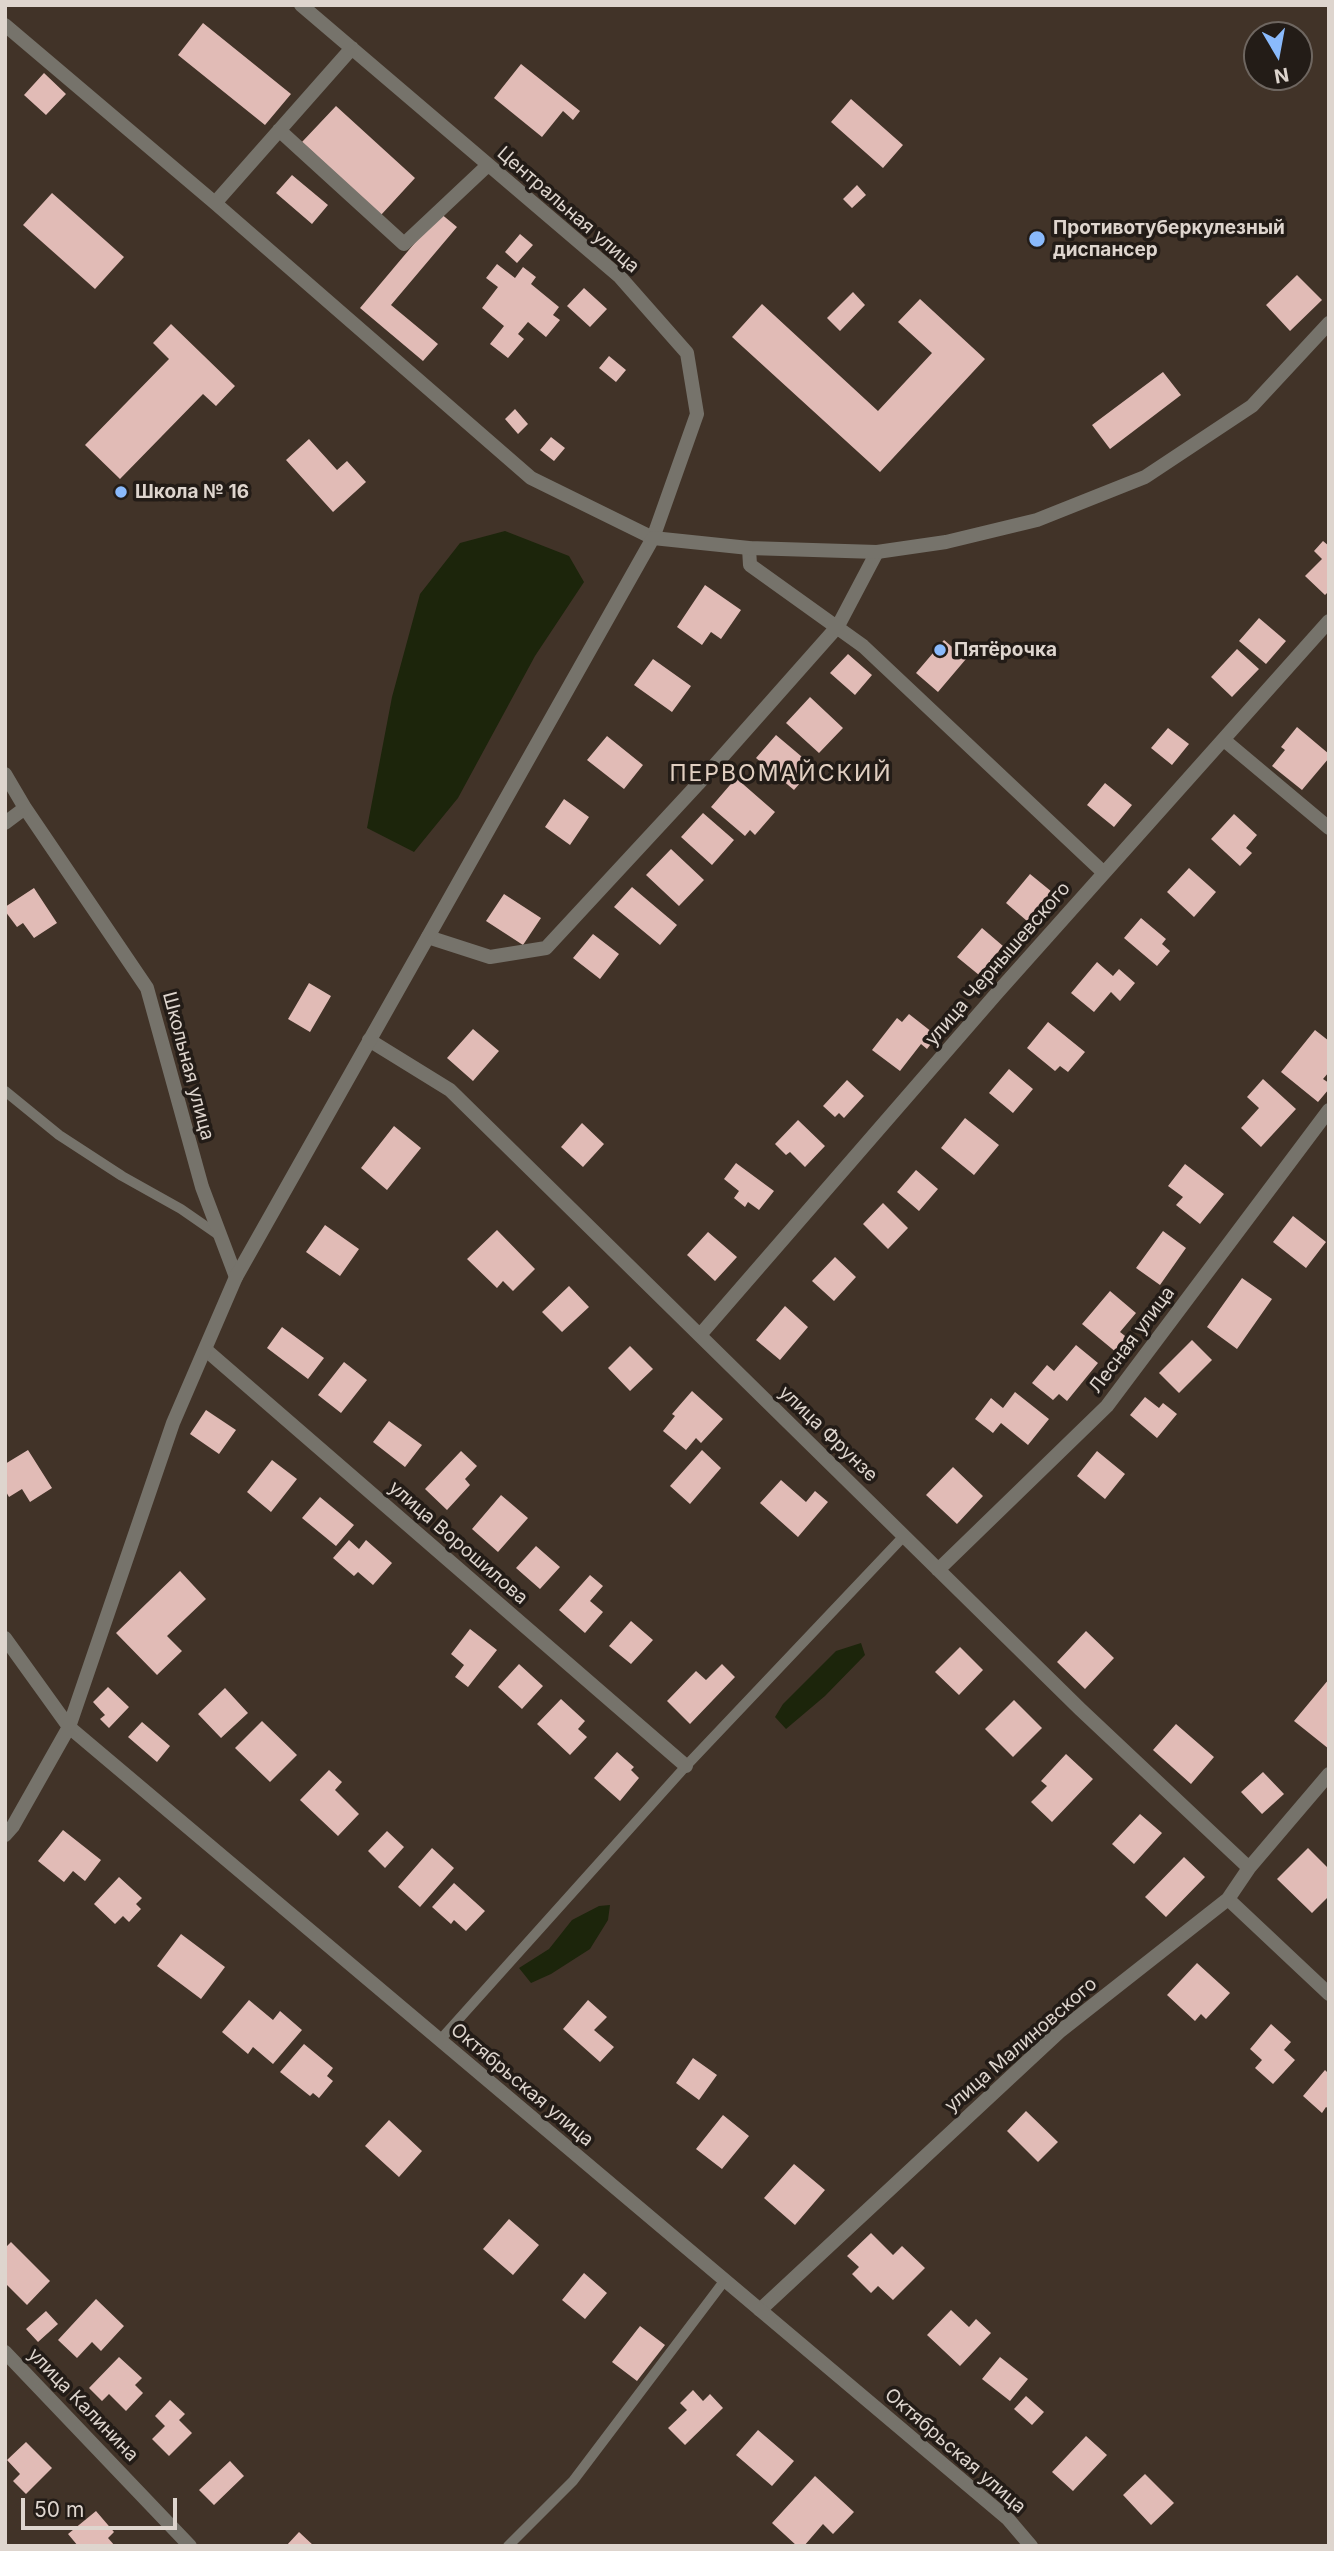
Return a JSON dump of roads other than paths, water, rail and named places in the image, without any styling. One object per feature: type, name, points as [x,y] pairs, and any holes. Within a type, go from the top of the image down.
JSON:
[{"type":"street","name":"Центральная улица","points":[[5,1835],[13,1826],[69,1727],[173,1423],[236,1277],[653,538],[697,414],[687,353],[620,277],[301,5]]},
{"type":"street","points":[[5,25],[215,202],[531,478],[653,538],[749,548],[877,552],[946,542],[1037,520],[1144,477],[1252,406],[1329,323]]},
{"type":"street","points":[[215,202],[352,48]]},
{"type":"street","points":[[279,130],[404,244],[488,165]]},
{"type":"street","points":[[749,548],[750,565],[863,646],[1104,873]]},
{"type":"street","points":[[428,937],[490,957],[545,948],[698,783],[838,626],[877,552]]},
{"type":"street","name":"улица Чернышевского","points":[[700,1335],[1104,873],[1329,621]]},
{"type":"street","points":[[1224,740],[1329,828]]},
{"type":"street","name":"Школьная улица","points":[[5,774],[25,808],[147,988],[202,1187],[236,1277]]},
{"type":"street","points":[[5,823],[25,808]]},
{"type":"street","name":"улица Фрунзе","points":[[369,1041],[450,1090],[1080,1709],[1250,1868]]},
{"type":"street","name":"Лесная улица","points":[[938,1570],[1107,1406],[1329,1110]]},
{"type":"street","name":"улица Ворошилова","points":[[206,1350],[686,1766]]},
{"type":"street","name":"Октябрьская улица","points":[[5,1638],[69,1727],[1008,2519],[1031,2546]]},
{"type":"street","name":"улица Малиновского","points":[[760,2310],[1059,2032],[1228,1899],[1250,1868],[1329,1774]]},
{"type":"street","points":[[1228,1899],[1329,1994]]},
{"type":"street","name":"улица Калинина","points":[[5,2352],[190,2546]]},
{"type":"lane","points":[[5,1091],[59,1135],[122,1176],[181,1209],[220,1236]]},
{"type":"lane","points":[[440,2040],[686,1766],[905,1536]]},
{"type":"lane","points":[[508,2546],[573,2481],[724,2280]]},
{"type":"place","name":"Противотуберкулезный диспансер","points":[[1037,239]]},
{"type":"place","name":"Школа № 16","points":[[121,492]]},
{"type":"place","name":"Пятёрочка","points":[[940,650]]},
{"type":"district","name":"ПЕРВОМАЙСКИЙ","points":[[781,774]]}]
